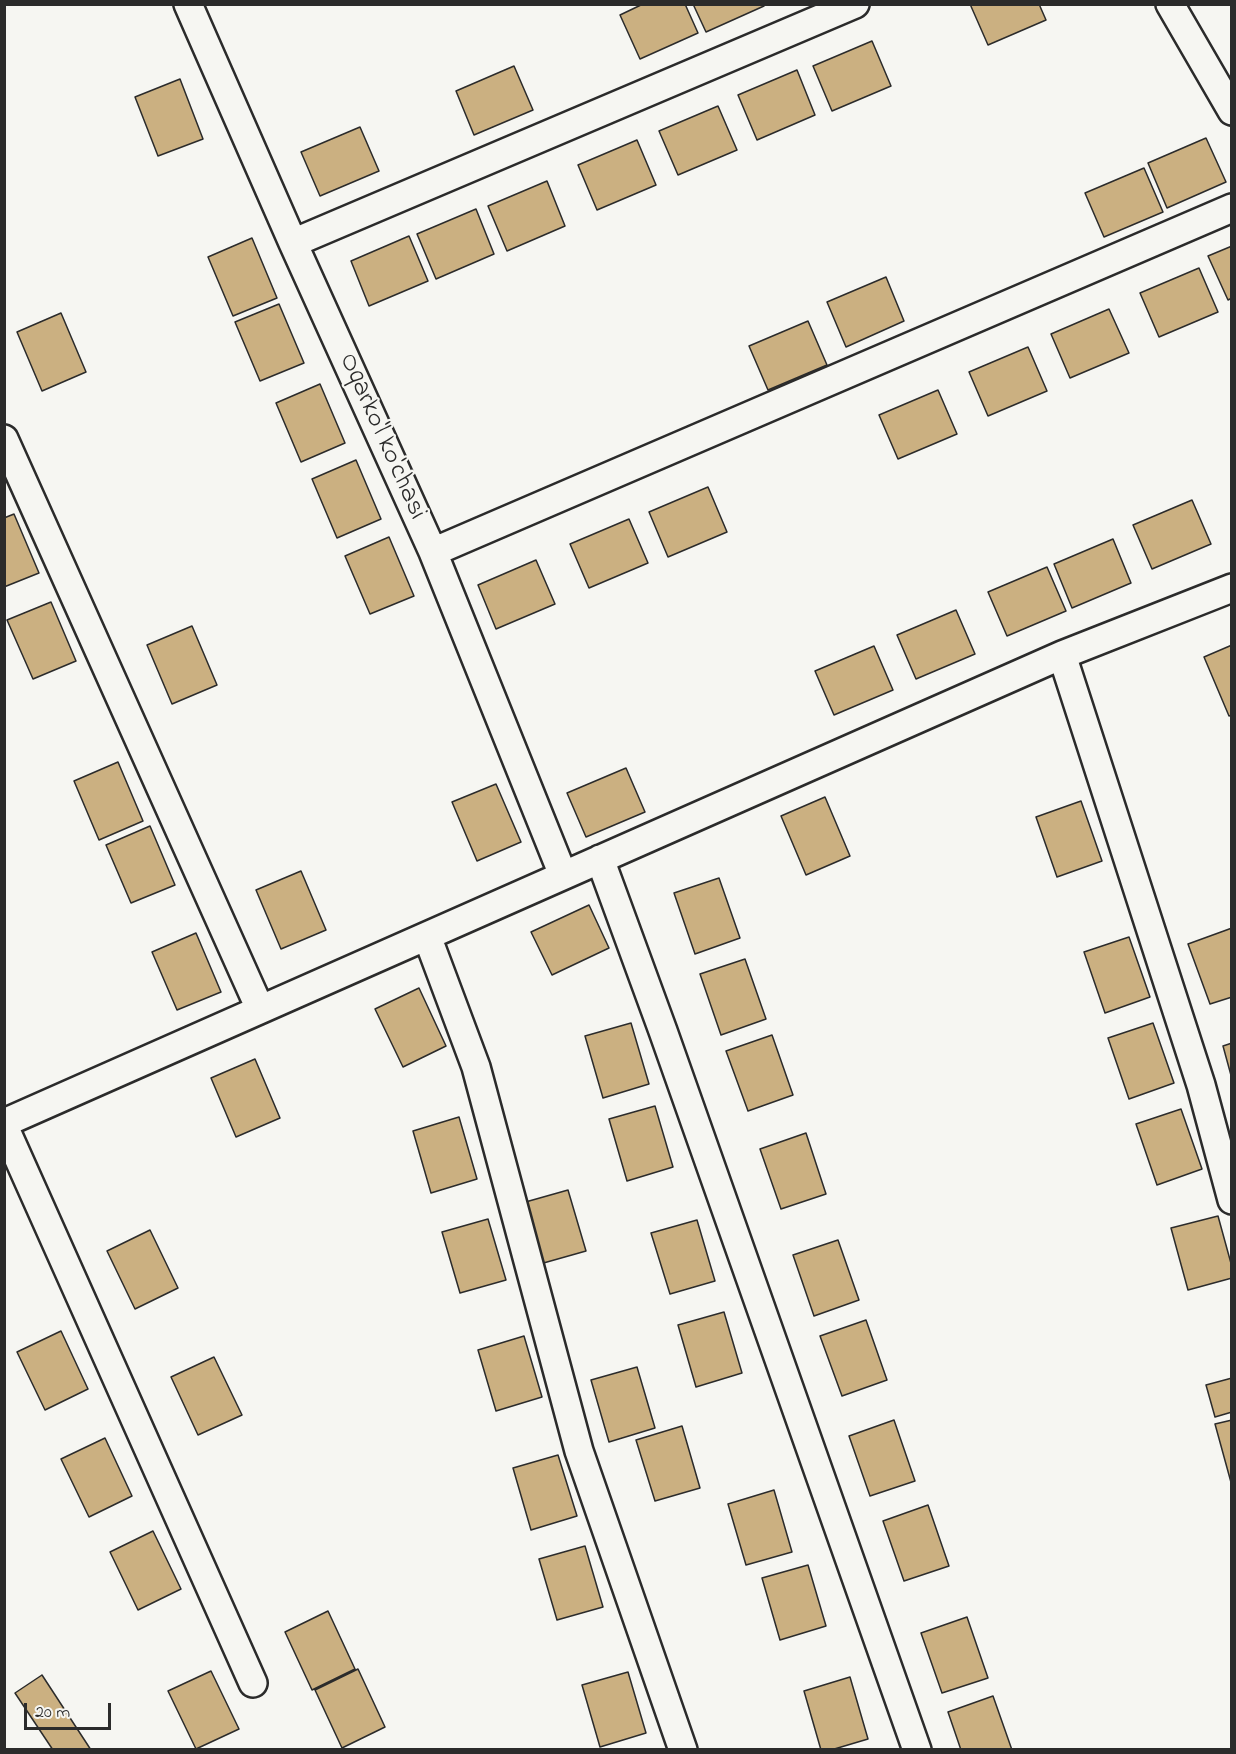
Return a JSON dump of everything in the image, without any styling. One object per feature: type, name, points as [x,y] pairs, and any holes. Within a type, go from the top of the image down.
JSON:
[{"type":"street","name":"Oqarko'l ko'chasi","points":[[188,4],[293,243],[434,552],[563,875]]},
{"type":"street","points":[[293,243],[855,4]]},
{"type":"street","points":[[1170,4],[1232,111]]},
{"type":"street","points":[[434,552],[1232,208]]},
{"type":"street","points":[[4,439],[260,1009]]},
{"type":"street","points":[[253,1683],[4,1124],[1062,655],[1232,588]]},
{"type":"street","points":[[1062,655],[1202,1085],[1232,1200]]},
{"type":"street","points":[[600,859],[917,1749]]},
{"type":"street","points":[[427,936],[476,1067],[579,1451],[683,1749]]},
{"type":"building","points":[[643,4],[685,4],[698,33],[640,59],[620,15]]},
{"type":"building","points":[[693,4],[763,4],[764,6],[706,32]]},
{"type":"building","points":[[970,4],[1039,4],[1046,20],[988,45]]},
{"type":"building","points":[[872,41],[891,86],[832,111],[813,66]]},
{"type":"building","points":[[514,66],[533,110],[474,135],[456,91]]},
{"type":"building","points":[[797,70],[815,115],[757,140],[738,95]]},
{"type":"building","points":[[180,79],[203,139],[158,156],[135,97]]},
{"type":"building","points":[[718,106],[737,150],[678,175],[659,131]]},
{"type":"building","points":[[360,127],[379,171],[320,196],[301,152]]},
{"type":"building","points":[[1206,138],[1226,182],[1167,208],[1148,163]]},
{"type":"building","points":[[637,140],[656,185],[597,210],[578,165]]},
{"type":"building","points":[[1144,168],[1163,212],[1104,237],[1085,193]]},
{"type":"building","points":[[547,181],[565,226],[507,251],[488,206]]},
{"type":"building","points":[[476,209],[494,254],[436,279],[417,234]]},
{"type":"building","points":[[409,236],[428,281],[369,306],[351,261]]},
{"type":"building","points":[[252,238],[277,298],[233,316],[208,257]]},
{"type":"building","points":[[1232,246],[1232,298],[1228,300],[1208,256]]},
{"type":"building","points":[[1199,268],[1218,312],[1159,337],[1140,293]]},
{"type":"building","points":[[886,277],[904,321],[846,347],[827,302]]},
{"type":"building","points":[[279,304],[304,363],[260,381],[235,322]]},
{"type":"building","points":[[1109,309],[1129,353],[1070,378],[1051,334]]},
{"type":"building","points":[[61,313],[86,372],[42,391],[17,332]]},
{"type":"building","points":[[808,321],[827,365],[768,390],[749,346]]},
{"type":"building","points":[[1028,347],[1047,391],[988,416],[969,372]]},
{"type":"building","points":[[320,384],[345,443],[301,462],[276,403]]},
{"type":"building","points":[[938,390],[957,434],[898,459],[879,415]]},
{"type":"building","points":[[356,460],[381,519],[337,538],[312,479]]},
{"type":"building","points":[[708,487],[727,532],[668,557],[649,512]]},
{"type":"building","points":[[1192,500],[1211,544],[1152,569],[1133,525]]},
{"type":"building","points":[[14,514],[39,573],[4,587],[4,518]]},
{"type":"building","points":[[629,519],[648,563],[589,588],[570,544]]},
{"type":"building","points":[[389,537],[414,596],[370,614],[345,556]]},
{"type":"building","points":[[1113,539],[1131,583],[1072,608],[1054,564]]},
{"type":"building","points":[[536,560],[555,604],[496,629],[478,585]]},
{"type":"building","points":[[1047,567],[1066,611],[1007,636],[988,592]]},
{"type":"building","points":[[51,602],[76,661],[33,679],[7,620]]},
{"type":"building","points":[[956,610],[975,654],[916,679],[897,635]]},
{"type":"building","points":[[192,626],[217,685],[172,704],[147,645]]},
{"type":"building","points":[[1232,645],[1232,715],[1229,716],[1204,657]]},
{"type":"building","points":[[874,646],[893,690],[834,715],[815,671]]},
{"type":"building","points":[[118,762],[143,821],[99,840],[74,781]]},
{"type":"building","points":[[626,768],[645,812],[586,837],[567,793]]},
{"type":"building","points":[[496,784],[521,842],[477,861],[452,802]]},
{"type":"building","points":[[825,797],[850,856],[806,875],[781,816]]},
{"type":"building","points":[[1081,801],[1102,861],[1057,877],[1036,817]]},
{"type":"building","points":[[150,826],[175,885],[131,903],[106,845]]},
{"type":"building","points":[[301,871],[326,930],[281,949],[256,890]]},
{"type":"building","points":[[719,878],[740,938],[695,954],[674,893]]},
{"type":"building","points":[[589,905],[609,948],[552,975],[531,932]]},
{"type":"building","points":[[1232,928],[1232,997],[1210,1004],[1188,944]]},
{"type":"building","points":[[196,933],[221,992],[177,1010],[152,952]]},
{"type":"building","points":[[1129,937],[1150,997],[1105,1013],[1084,952]]},
{"type":"building","points":[[745,959],[766,1019],[721,1035],[700,974]]},
{"type":"building","points":[[419,988],[446,1046],[403,1067],[375,1009]]},
{"type":"building","points":[[631,1023],[649,1084],[603,1098],[585,1036]]},
{"type":"building","points":[[1153,1023],[1174,1083],[1129,1099],[1108,1038]]},
{"type":"building","points":[[772,1035],[793,1095],[748,1111],[726,1051]]},
{"type":"building","points":[[1232,1043],[1232,1079],[1223,1046]]},
{"type":"building","points":[[255,1059],[280,1118],[236,1137],[211,1078]]},
{"type":"building","points":[[655,1106],[673,1167],[627,1181],[609,1119]]},
{"type":"building","points":[[1181,1109],[1202,1169],[1157,1185],[1136,1124]]},
{"type":"building","points":[[459,1117],[477,1179],[431,1193],[413,1131]]},
{"type":"building","points":[[806,1133],[826,1194],[781,1209],[760,1149]]},
{"type":"building","points":[[568,1190],[586,1251],[540,1264],[522,1203]]},
{"type":"building","points":[[1218,1216],[1232,1267],[1232,1278],[1188,1290],[1171,1228]]},
{"type":"building","points":[[488,1219],[506,1280],[460,1293],[442,1232]]},
{"type":"building","points":[[697,1220],[715,1281],[670,1294],[651,1233]]},
{"type":"building","points":[[150,1230],[178,1288],[135,1309],[107,1251]]},
{"type":"building","points":[[838,1240],[859,1300],[814,1316],[793,1255]]},
{"type":"building","points":[[724,1312],[742,1373],[696,1387],[678,1325]]},
{"type":"building","points":[[866,1320],[887,1380],[842,1396],[820,1336]]},
{"type":"building","points":[[61,1331],[88,1389],[45,1410],[17,1352]]},
{"type":"building","points":[[524,1336],[542,1397],[496,1411],[478,1350]]},
{"type":"building","points":[[214,1357],[242,1415],[198,1435],[171,1377]]},
{"type":"building","points":[[637,1367],[655,1428],[609,1442],[591,1380]]},
{"type":"building","points":[[1232,1378],[1232,1412],[1215,1417],[1206,1385]]},
{"type":"building","points":[[894,1420],[915,1481],[870,1496],[849,1436]]},
{"type":"building","points":[[1232,1420],[1232,1486],[1215,1424]]},
{"type":"building","points":[[682,1426],[700,1488],[655,1501],[636,1440]]},
{"type":"building","points":[[105,1438],[132,1496],[89,1517],[61,1459]]},
{"type":"building","points":[[558,1455],[577,1516],[531,1530],[513,1468]]},
{"type":"building","points":[[774,1490],[792,1552],[746,1565],[728,1504]]},
{"type":"building","points":[[928,1505],[949,1566],[904,1581],[883,1521]]},
{"type":"building","points":[[153,1531],[181,1589],[138,1610],[110,1552]]},
{"type":"building","points":[[585,1546],[603,1607],[557,1620],[539,1559]]},
{"type":"building","points":[[808,1565],[826,1626],[780,1640],[762,1578]]},
{"type":"building","points":[[328,1611],[355,1669],[312,1690],[285,1632]]},
{"type":"building","points":[[967,1617],[988,1678],[942,1693],[921,1633]]},
{"type":"building","points":[[358,1669],[385,1727],[342,1748],[315,1690]]},
{"type":"building","points":[[211,1671],[239,1729],[196,1749],[168,1691]]},
{"type":"building","points":[[628,1672],[646,1733],[600,1747],[582,1685]]},
{"type":"building","points":[[42,1675],[91,1750],[53,1750],[15,1693]]},
{"type":"building","points":[[850,1677],[868,1739],[831,1750],[821,1750],[804,1691]]},
{"type":"building","points":[[993,1696],[1012,1750],[961,1750],[948,1712]]}]
